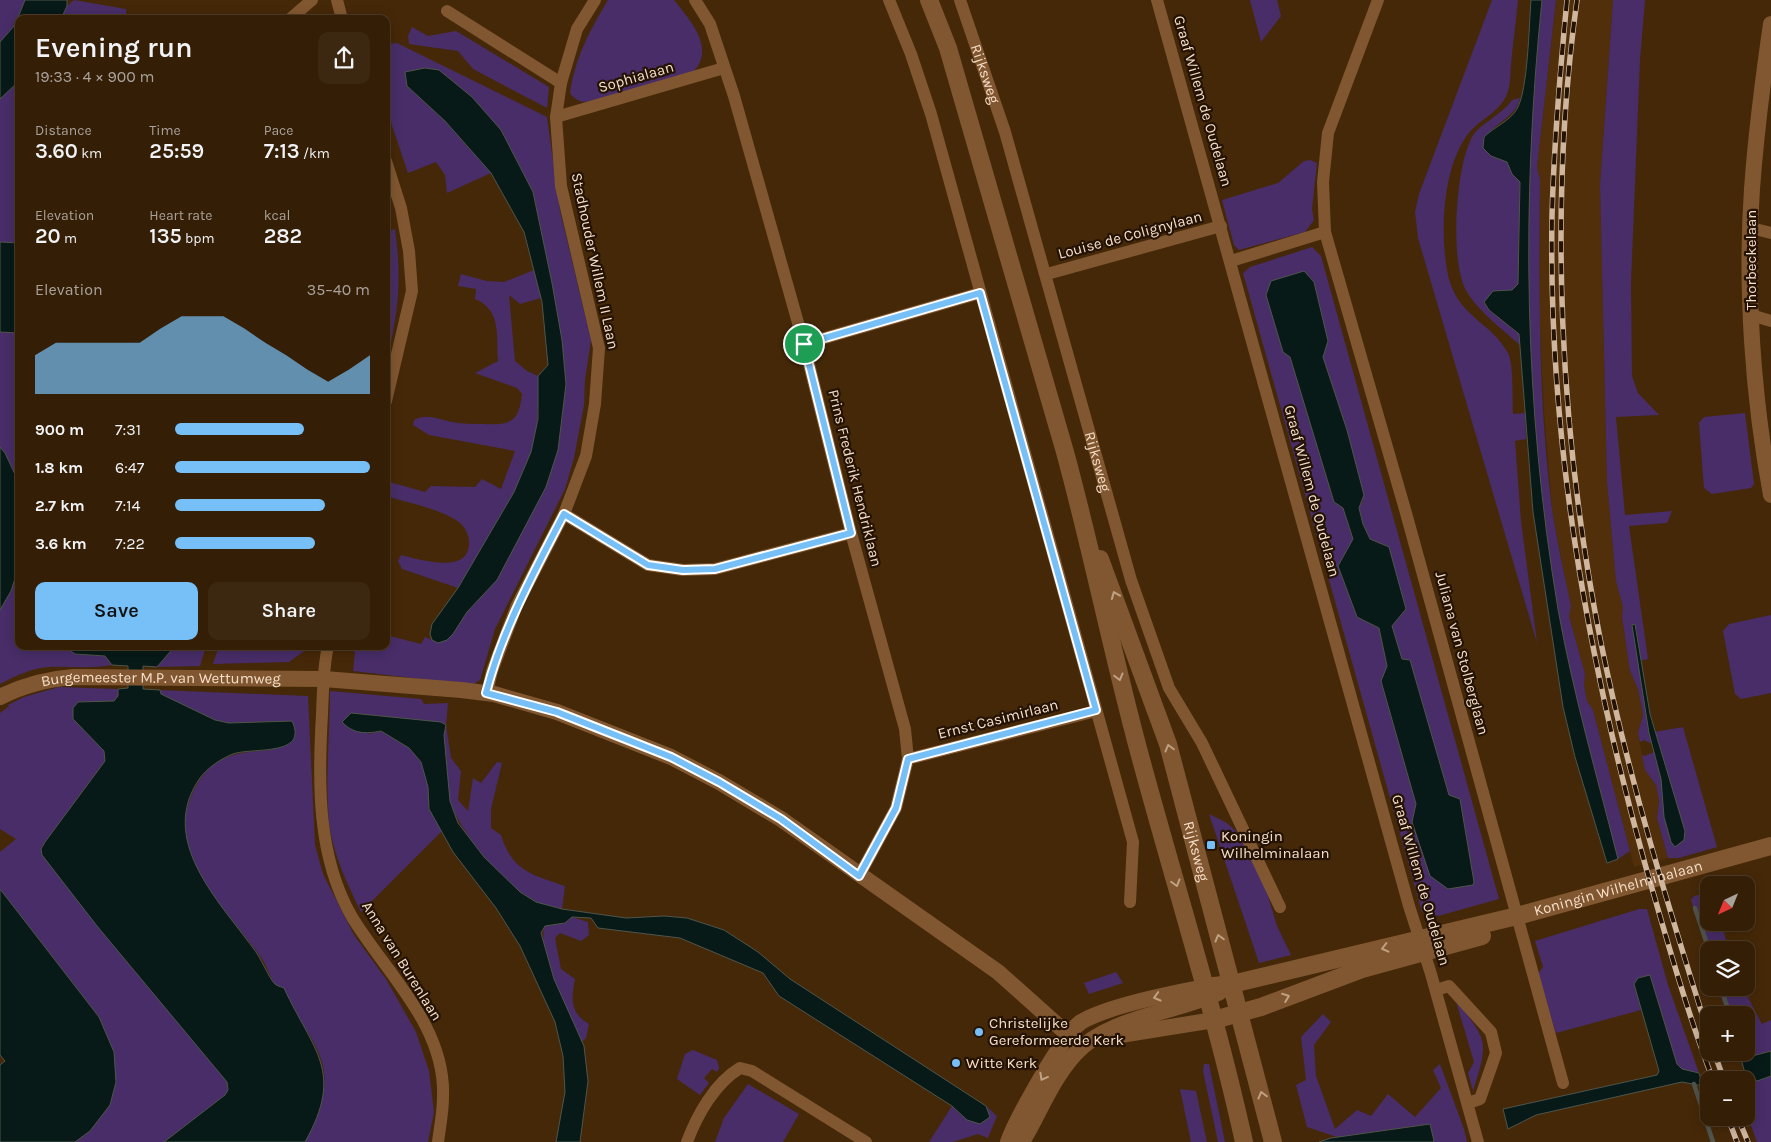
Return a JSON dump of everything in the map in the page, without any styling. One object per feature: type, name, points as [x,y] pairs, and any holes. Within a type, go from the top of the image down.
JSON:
[{"type":"main road","name":"Rijksweg","points":[[929,0],[948,48],[1080,509],[1112,649],[1214,1020],[1244,1142]]},
{"type":"main road","name":"Rijksweg","points":[[1080,509],[1123,617],[1168,744],[1273,1142]]},
{"type":"main road","points":[[1714,867],[1771,846]]},
{"type":"main road","points":[[1714,867],[1771,856]]},
{"type":"main road","name":"Koningin Wilhelminalaan","points":[[1206,993],[1232,984],[1422,945],[1519,921],[1714,867]]},
{"type":"main road","name":"Koningin Wilhelminalaan","points":[[1214,1020],[1240,1014],[1422,945]]},
{"type":"street","points":[[295,15],[312,0]]},
{"type":"street","points":[[337,0],[341,15]]},
{"type":"street","name":"Stadhouder Willem II Laan","points":[[486,693],[492,671],[517,605],[564,514],[586,456],[595,404],[599,348],[561,186],[556,117],[561,83],[577,29],[595,0]]},
{"type":"street","name":"Prins Frederik Hendriklaan","points":[[695,0],[710,24],[724,68],[804,344],[851,533],[905,729],[908,759],[896,808],[859,876]]},
{"type":"street","points":[[889,0],[911,54],[931,114],[1133,842],[1130,902]]},
{"type":"street","name":"Rijksweg","points":[[960,0],[1005,132],[1047,274],[1131,580],[1169,688],[1202,743],[1280,907]]},
{"type":"street","name":"Graaf Willem de Oudelaan","points":[[1157,0],[1478,1142]]},
{"type":"street","name":"Juliana van Stolberglaan","points":[[1378,0],[1328,133],[1323,182],[1325,232],[1404,504],[1564,1083]]},
{"type":"street","points":[[447,11],[561,83]]},
{"type":"street","name":"Thorbeckelaan","points":[[1771,24],[1757,132],[1751,228],[1751,316],[1758,408],[1771,495]]},
{"type":"street","name":"Sophialaan","points":[[556,117],[724,68]]},
{"type":"street","points":[[390,174],[401,208],[409,251],[412,292],[390,384]]},
{"type":"street","name":"Louise de Colignylaan","points":[[1047,274],[1221,226]]},
{"type":"street","points":[[1751,228],[1771,233]]},
{"type":"street","points":[[1231,261],[1325,232]]},
{"type":"street","points":[[804,344],[980,293]]},
{"type":"street","points":[[1751,316],[1771,320]]},
{"type":"street","points":[[564,514],[648,565],[683,570],[715,569],[851,533]]},
{"type":"street","name":"Anna van Burenlaan","points":[[328,650],[320,748],[320,793],[326,850],[352,916],[414,1006],[432,1040],[440,1067],[444,1096],[438,1142]]},
{"type":"street","name":"Burgemeester M.P. van Wettumweg","points":[[0,697],[23,686],[50,679],[136,677],[324,679]]},
{"type":"street","points":[[324,679],[486,693],[557,712],[671,757],[719,782],[781,819],[859,876],[998,972],[1067,1035],[1087,1044],[1068,1063],[1022,1142]]},
{"type":"street","name":"Ernst Casimirlaan","points":[[908,759],[1096,710]]},
{"type":"street","name":"Graaf Willem de Oudelaan","points":[[1436,990],[1449,986],[1491,1032],[1496,1054],[1480,1099],[1468,1102]]},
{"type":"street","name":"Koningin Wilhelminalaan","points":[[1067,1035],[1081,1022],[1099,1014],[1177,992],[1206,993]]},
{"type":"street","name":"Koningin Wilhelminalaan","points":[[1087,1044],[1123,1024],[1206,993]]},
{"type":"street","name":"Koningin Wilhelminalaan","points":[[1087,1044],[1214,1020]]},
{"type":"street","points":[[1008,1142],[1067,1035]]},
{"type":"street","points":[[688,1142],[696,1119],[730,1074],[740,1068],[752,1071],[866,1142]]},
{"type":"shaded area","points":[[0,0],[25,0],[19,15],[15,15],[15,25],[0,42]]},
{"type":"shaded area","points":[[25,0],[67,0],[67,6],[63,15],[19,15]]},
{"type":"shaded area","points":[[74,0],[126,9],[126,15],[63,15],[67,6]]},
{"type":"shaded area","points":[[608,0],[674,0],[693,25],[701,43],[702,53],[700,62],[694,71],[598,101],[586,102],[576,99],[570,93],[579,56],[589,33]]},
{"type":"shaded area","points":[[1250,0],[1277,0],[1281,16],[1261,42]]},
{"type":"shaded area","points":[[1492,0],[1518,0],[1509,86],[1500,106],[1468,134],[1453,164],[1444,218],[1445,254],[1451,286],[1457,298],[1501,342],[1508,353],[1512,374],[1513,414],[1525,413],[1526,439],[1515,441],[1521,521],[1537,643],[1418,238],[1415,212],[1419,194]]},
{"type":"shaded area","points":[[1531,0],[1542,0],[1535,76],[1529,229],[1532,381],[1538,457],[1547,533],[1564,640],[1618,859],[1607,863],[1575,757],[1563,707],[1533,512],[1519,334],[1489,310],[1484,302],[1493,291],[1512,290],[1518,284],[1520,182],[1512,174],[1507,162],[1491,156],[1483,148],[1484,137],[1514,113],[1521,100],[1526,73]]},
{"type":"shaded area","points":[[1542,0],[1556,0],[1537,167],[1540,180],[1542,386],[1547,468],[1554,521],[1571,606],[1569,616],[1585,674],[1584,685],[1587,701],[1593,710],[1630,851],[1618,859],[1564,640],[1547,533],[1538,457],[1529,305],[1529,229],[1535,76]]},
{"type":"shaded area","points":[[1556,0],[1613,0],[1600,185],[1607,482],[1616,580],[1623,607],[1622,617],[1630,671],[1638,689],[1643,715],[1638,733],[1645,770],[1656,785],[1659,801],[1657,818],[1668,858],[1634,867],[1593,710],[1587,701],[1584,685],[1585,674],[1569,616],[1570,605],[1552,509],[1539,315],[1540,180],[1537,167]]},
{"type":"shaded area","points":[[1613,0],[1645,0],[1640,60],[1631,282],[1632,376],[1638,393],[1659,415],[1616,417],[1625,515],[1672,511],[1667,523],[1629,526],[1648,659],[1640,661],[1635,625],[1632,625],[1652,744],[1644,740],[1640,742],[1638,733],[1643,715],[1638,689],[1630,671],[1622,617],[1623,607],[1616,581],[1607,482],[1600,185]]},
{"type":"shaded area","points":[[15,25],[15,85],[0,99],[0,42]]},
{"type":"shaded area","points":[[412,27],[428,36],[456,31],[549,87],[547,108],[473,69],[458,51],[409,44],[408,36]]},
{"type":"shaded area","points":[[397,43],[547,117],[560,211],[591,340],[585,380],[584,405],[574,458],[565,489],[495,629],[480,680],[472,685],[353,671],[355,653],[353,650],[390,650],[390,636],[421,644],[425,637],[432,640],[453,634],[467,612],[497,580],[558,450],[566,384],[562,340],[533,192],[501,130],[472,97],[439,70],[425,68],[406,72],[407,86],[445,121],[491,173],[447,193],[445,175],[436,162],[408,173],[390,120],[390,44]]},
{"type":"shaded area","points":[[425,68],[439,70],[472,97],[501,130],[533,192],[562,340],[566,384],[558,450],[546,487],[497,580],[467,612],[453,634],[447,640],[438,643],[432,640],[430,634],[432,624],[458,588],[514,492],[531,452],[538,419],[538,376],[548,365],[542,302],[524,232],[491,173],[445,121],[407,86],[405,72]]},
{"type":"shaded area","points":[[15,84],[15,243],[0,242],[0,99]]},
{"type":"shaded area","points":[[1520,98],[1513,112],[1488,134],[1484,140],[1483,148],[1491,156],[1507,162],[1512,174],[1520,182],[1518,284],[1513,290],[1505,291],[1484,302],[1489,310],[1519,333],[1521,346],[1485,314],[1467,292],[1461,278],[1456,239],[1458,193],[1466,153],[1471,139],[1479,129],[1512,100]]},
{"type":"shaded area","points":[[1310,160],[1317,163],[1312,209],[1314,220],[1305,232],[1239,250],[1234,245],[1222,200],[1278,183],[1304,161]]},
{"type":"shaded area","points":[[395,229],[398,297],[390,344],[390,231]]},
{"type":"shaded area","points":[[0,242],[15,243],[15,333],[0,332]]},
{"type":"shaded area","points":[[1312,247],[1321,256],[1499,899],[1438,916],[1422,912],[1243,273],[1250,267]],"holes":[[[1304,271],[1314,282],[1328,341],[1322,357],[1347,430],[1363,501],[1359,507],[1363,524],[1370,539],[1389,547],[1406,609],[1391,626],[1402,659],[1410,660],[1449,795],[1460,799],[1473,885],[1412,822],[1416,804],[1381,682],[1387,666],[1379,628],[1357,617],[1338,566],[1353,540],[1343,508],[1334,502],[1290,357]]]},
{"type":"shaded area","points":[[534,270],[541,298],[520,304],[509,295],[515,361],[527,371],[538,376],[538,415],[534,444],[516,488],[458,588],[402,569],[398,561],[401,555],[442,563],[461,559],[467,552],[469,542],[464,528],[459,522],[442,513],[390,497],[390,482],[425,492],[431,486],[475,487],[482,479],[501,489],[515,451],[429,435],[413,425],[414,420],[423,417],[433,417],[460,423],[500,424],[512,420],[515,416],[521,404],[522,394],[517,388],[475,373],[498,361],[497,333],[494,317],[484,304],[475,299],[476,289],[458,286],[461,274],[487,281],[504,282]]},
{"type":"shaded area","points":[[1304,271],[1314,282],[1328,341],[1323,357],[1347,430],[1364,495],[1359,508],[1363,524],[1370,539],[1389,547],[1406,609],[1392,626],[1402,659],[1410,660],[1449,795],[1460,799],[1473,885],[1448,889],[1430,876],[1412,822],[1416,804],[1381,681],[1387,666],[1379,628],[1357,617],[1338,566],[1353,539],[1343,508],[1334,502],[1290,357],[1283,352],[1266,295],[1271,281]]},
{"type":"shaded area","points":[[0,332],[15,333],[15,474],[5,453],[0,447]]},
{"type":"shaded area","points":[[1745,413],[1754,484],[1751,488],[1712,494],[1704,488],[1699,423],[1704,417]]},
{"type":"shaded area","points":[[0,447],[5,453],[15,474],[15,578],[11,591],[0,610]]},
{"type":"shaded area","points":[[15,578],[15,650],[70,650],[75,654],[105,656],[112,665],[36,669],[0,684],[0,610],[11,591]]},
{"type":"shaded area","points":[[1771,615],[1771,693],[1741,699],[1735,694],[1723,631],[1729,624]]},
{"type":"shaded area","points":[[1635,624],[1650,714],[1685,831],[1684,840],[1675,847],[1671,842],[1664,817],[1661,779],[1649,733],[1632,625]]},
{"type":"shaded area","points":[[70,650],[172,650],[157,667],[143,666],[143,689],[160,690],[161,694],[215,720],[229,723],[292,721],[295,732],[293,740],[286,745],[233,754],[207,771],[200,778],[188,801],[185,824],[189,846],[197,868],[224,910],[256,952],[272,980],[276,985],[284,988],[314,1046],[324,1079],[323,1097],[317,1118],[305,1142],[164,1142],[225,1095],[228,1090],[227,1082],[97,926],[42,855],[41,849],[45,842],[105,761],[104,751],[73,719],[73,708],[78,702],[114,701],[118,696],[118,689],[128,688],[128,666],[112,665],[105,656],[75,654]]},
{"type":"shaded area","points":[[172,650],[205,650],[200,666],[157,667]]},
{"type":"shaded area","points":[[218,650],[306,650],[289,662],[213,664]]},
{"type":"shaded area","points":[[59,687],[118,689],[118,696],[114,701],[78,702],[73,719],[105,751],[105,761],[45,842],[227,1082],[228,1090],[225,1095],[164,1142],[75,1142],[90,1131],[114,1052],[99,1017],[0,889],[0,852],[16,839],[0,829],[0,713],[8,707],[10,711],[8,705],[24,697]]},
{"type":"shaded area","points":[[160,690],[308,696],[315,845],[323,874],[354,935],[386,979],[416,1032],[429,1071],[434,1112],[428,1142],[305,1142],[318,1113],[324,1092],[324,1070],[317,1048],[280,993],[262,959],[203,879],[192,857],[186,835],[186,812],[195,788],[202,777],[210,768],[227,757],[247,752],[271,750],[282,721],[229,723],[215,720],[161,694]]},
{"type":"shaded area","points":[[330,691],[421,699],[424,704],[448,703],[446,725],[451,758],[461,771],[458,800],[468,811],[473,778],[481,783],[497,762],[502,763],[491,809],[491,828],[501,835],[511,857],[525,870],[565,886],[562,909],[537,902],[525,896],[486,859],[464,829],[451,803],[447,787],[444,735],[446,724],[352,713],[369,734],[381,731],[409,748],[421,762],[428,787],[429,809],[442,831],[361,912],[337,857],[329,822]]},
{"type":"shaded area","points":[[351,713],[441,722],[446,725],[444,735],[450,801],[458,823],[484,857],[520,892],[536,902],[562,909],[626,918],[664,916],[687,918],[724,930],[758,952],[790,979],[986,1106],[990,1117],[980,1124],[967,1120],[952,1106],[779,996],[763,973],[680,938],[598,928],[591,918],[572,917],[565,923],[545,926],[541,933],[554,979],[584,1046],[588,1081],[580,1142],[556,1142],[565,1092],[563,1056],[555,1022],[520,946],[496,908],[453,852],[429,809],[428,787],[421,762],[409,748],[381,731],[360,732],[346,726],[342,722]]},
{"type":"shaded area","points":[[1683,727],[1717,847],[1679,858],[1668,858],[1657,818],[1659,801],[1656,785],[1645,770],[1642,755],[1645,756],[1654,752],[1660,777],[1654,732]]},
{"type":"shaded area","points":[[1209,814],[1227,823],[1242,837],[1267,893],[1277,926],[1291,955],[1259,963]]},
{"type":"shaded area","points":[[0,889],[99,1017],[114,1052],[116,1082],[110,1105],[90,1131],[75,1142],[0,1142],[0,1065],[5,1061],[0,1055]]},
{"type":"shaded area","points":[[1700,894],[1700,928],[1691,900],[1694,896]]},
{"type":"shaded area","points":[[1639,909],[1647,909],[1668,985],[1699,1073],[1682,1069],[1677,1064],[1650,975],[1634,984],[1641,1010],[1556,1033],[1537,975],[1543,967],[1535,941]]},
{"type":"shaded area","points":[[572,917],[588,922],[589,935],[581,941],[560,933],[555,938],[561,969],[575,979],[573,1005],[578,1015],[589,1024],[586,1038],[582,1042],[556,984],[545,950],[543,936],[545,926],[565,923]]},
{"type":"shaded area","points":[[1701,931],[1723,931],[1726,941],[1704,941]]},
{"type":"shaded area","points":[[1116,972],[1123,983],[1089,994],[1084,983]]},
{"type":"shaded area","points":[[1650,975],[1677,1064],[1682,1069],[1699,1073],[1700,1085],[1682,1082],[1536,1115],[1508,1129],[1503,1109],[1657,1075],[1659,1071],[1634,984],[1638,978]]},
{"type":"shaded area","points":[[1721,996],[1747,996],[1752,1006],[1724,1006]]},
{"type":"shaded area","points":[[1456,1001],[1475,1025],[1482,1043],[1483,1052],[1473,1091],[1468,1073],[1474,1062]]},
{"type":"shaded area","points":[[1755,1011],[1762,1024],[1771,1020],[1771,1051],[1755,1055]]},
{"type":"shaded area","points":[[1323,1014],[1331,1022],[1314,1045],[1316,1076],[1335,1129],[1357,1110],[1371,1116],[1388,1094],[1415,1117],[1441,1088],[1433,1070],[1440,1064],[1467,1142],[1433,1142],[1430,1124],[1337,1137],[1307,1127],[1296,1085],[1306,1080],[1301,1037]]},
{"type":"shaded area","points":[[693,1050],[717,1060],[719,1068],[717,1072],[712,1069],[704,1078],[709,1083],[700,1095],[677,1079],[685,1054]]},
{"type":"shaded area","points":[[1771,1051],[1771,1076],[1757,1081],[1755,1080],[1755,1071],[1744,1071],[1742,1061],[1755,1061],[1755,1055]]},
{"type":"shaded area","points":[[1204,1064],[1209,1064],[1225,1142],[1218,1142],[1203,1071]]},
{"type":"shaded area","points":[[1771,1076],[1771,1142],[1757,1142],[1751,1126],[1755,1126],[1755,1081]]},
{"type":"shaded area","points":[[748,1084],[799,1114],[783,1142],[715,1142],[724,1118]]},
{"type":"shaded area","points":[[1180,1089],[1196,1091],[1207,1142],[1191,1142]]},
{"type":"shaded area","points":[[952,1106],[967,1120],[990,1117],[986,1106],[997,1116],[988,1138],[978,1134],[953,1142],[929,1142]]},
{"type":"shaded area","points":[[1430,1124],[1433,1142],[1319,1142],[1331,1138]]},
{"type":"waterway","points":[[1695,908],[1706,941]]},
{"type":"waterway","points":[[1724,996],[1727,1006]]},
{"type":"waterway","points":[[1694,1084],[1713,1142]]},
{"type":"railway","points":[[1567,0],[1554,161],[1552,215],[1552,297],[1564,461],[1589,623],[1605,704],[1624,784],[1677,973],[1710,1071]]},
{"type":"railway","points":[[1577,0],[1568,79],[1563,159],[1561,240],[1568,404],[1576,485],[1587,565],[1612,693],[1636,792],[1700,1007]]},
{"type":"railway","points":[[1717,1061],[1721,1071]]},
{"type":"railway","points":[[1731,1126],[1737,1142]]},
{"type":"railway","points":[[1741,1126],[1748,1142]]},
{"type":"place","name":"Koningin Wilhelminalaan","points":[[1211,845]]},
{"type":"place","name":"Christelijke Gereformeerde Kerk","points":[[979,1032]]},
{"type":"place","name":"Witte Kerk","points":[[956,1063]]},
{"type":"route","points":[[980,293],[1042,509],[1096,710],[908,759],[896,808],[859,876],[781,819],[719,782],[671,757],[557,712],[486,693],[492,671],[517,605],[564,514],[648,565],[683,570],[715,569],[851,533],[804,344],[980,293]]}]
